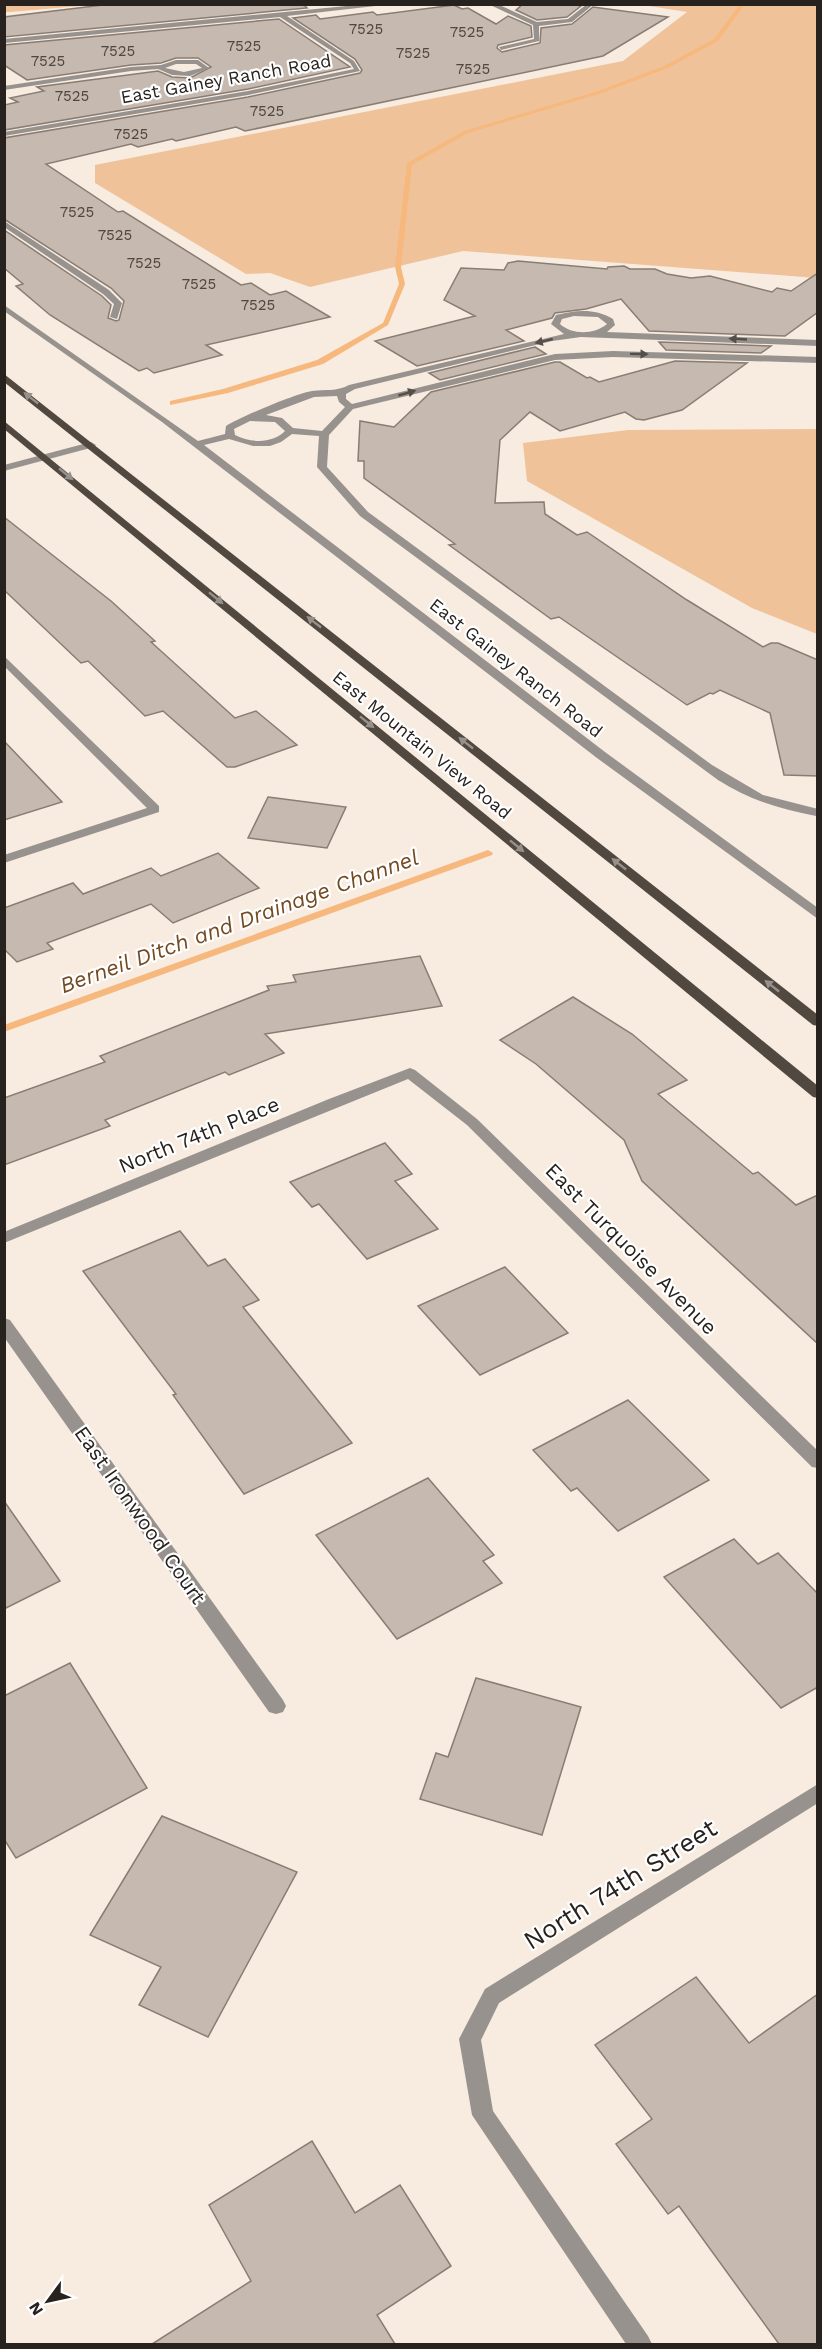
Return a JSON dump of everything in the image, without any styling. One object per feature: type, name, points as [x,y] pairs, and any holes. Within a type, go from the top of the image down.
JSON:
[{"type":"main road","name":"East Mountain View Road","points":[[4,377],[818,1022]]},
{"type":"main road","name":"East Mountain View Road","points":[[4,424],[818,1094]]},
{"type":"street","points":[[4,41],[390,4]]},
{"type":"street","points":[[491,4],[536,24],[570,21],[591,4]]},
{"type":"street","name":"East Gainey Ranch Road","points":[[4,134],[248,93],[358,70],[352,62],[281,15]]},
{"type":"street","points":[[501,48],[537,40],[536,24]]},
{"type":"street","points":[[191,61],[202,64],[206,68],[200,72],[180,74],[163,71],[162,67],[170,63],[191,61]]},
{"type":"street","name":"East Gainey Ranch Road","points":[[4,88],[130,69],[162,67]]},
{"type":"street","points":[[4,224],[106,292],[118,303],[114,317]]},
{"type":"street","name":"East Gainey Ranch Road","points":[[4,307],[196,444],[601,755],[818,915]]},
{"type":"street","points":[[230,436],[229,428],[241,420],[313,394],[341,393],[352,387],[552,338],[588,334],[608,328],[610,321],[600,315],[583,313],[565,315],[555,320],[557,327],[562,330],[588,334],[818,343]]},
{"type":"street","points":[[612,335],[614,354]]},
{"type":"street","points":[[761,358],[765,340]]},
{"type":"street","points":[[196,444],[230,436],[243,442],[263,443],[281,439],[290,431],[324,434],[350,407],[468,376],[555,357],[614,354],[818,360]]},
{"type":"street","points":[[447,364],[468,376]]},
{"type":"street","points":[[341,393],[342,400],[350,407]]},
{"type":"street","points":[[250,418],[279,420],[285,423],[290,431]]},
{"type":"street","name":"East Gainey Ranch Road","points":[[324,434],[322,467],[364,514],[745,793],[780,806],[817,815]]},
{"type":"street","points":[[4,468],[91,445]]},
{"type":"street","points":[[4,659],[155,809],[4,859]]},
{"type":"street","name":"North 74th Place","points":[[4,1238],[410,1073]]},
{"type":"street","name":"East Turquoise Avenue","points":[[410,1073],[472,1122],[818,1462]]},
{"type":"street","name":"East Ironwood Court","points":[[4,1324],[276,1707]]},
{"type":"street","name":"North 74th Street","points":[[640,2344],[483,2115],[470,2039],[492,1996],[818,1792]]},
{"type":"shaded area","points":[[5,4],[91,4],[91,5],[5,12]]},
{"type":"shaded area","points":[[643,5],[817,5],[817,278],[463,251],[310,287],[270,273],[246,274],[95,183],[95,165],[623,61],[687,12]]},
{"type":"shaded area","points":[[817,429],[817,634],[752,608],[527,481],[523,443],[628,430]]},
{"type":"building","points":[[111,4],[303,4],[307,8],[4,37],[4,17]]},
{"type":"building","points":[[523,4],[581,6],[567,17],[537,20],[516,10]]},
{"type":"building","points":[[454,5],[462,9],[468,8],[496,24],[508,16],[531,26],[532,37],[498,45],[497,48],[502,52],[540,43],[541,28],[572,24],[593,7],[668,17],[603,56],[245,131],[236,127],[176,141],[172,139],[138,147],[131,144],[46,164],[118,212],[123,211],[241,285],[251,283],[270,295],[286,291],[330,317],[206,345],[222,355],[154,373],[147,368],[139,371],[50,315],[16,286],[23,284],[4,268],[4,230],[102,296],[111,305],[108,318],[119,320],[124,301],[111,288],[4,219],[4,138],[248,97],[360,73],[362,70],[355,59],[293,18],[316,15],[320,19],[373,12],[377,15]]},
{"type":"building","points":[[279,19],[350,67],[248,89],[4,130],[4,105],[18,102],[10,98],[44,91],[37,87],[158,71],[172,77],[190,78],[211,67],[198,58],[176,58],[161,63],[27,80],[4,65],[4,45]]},
{"type":"building","points":[[518,261],[607,269],[624,266],[630,269],[655,269],[667,274],[691,278],[710,276],[772,292],[777,288],[791,291],[818,273],[818,312],[785,336],[649,331],[621,299],[586,309],[555,313],[552,318],[506,330],[524,341],[417,366],[375,341],[475,316],[444,300],[461,268],[504,270],[508,263]]},
{"type":"building","points":[[659,342],[771,346],[761,353],[666,350]]},
{"type":"building","points":[[535,347],[546,354],[440,380],[429,373]]},
{"type":"building","points":[[675,361],[747,363],[682,410],[644,420],[636,419],[625,412],[560,431],[530,412],[500,440],[495,503],[544,502],[545,514],[577,535],[587,532],[687,600],[763,647],[771,643],[778,643],[818,660],[818,776],[784,775],[770,713],[720,690],[687,705],[559,617],[551,619],[449,545],[455,544],[364,478],[364,461],[358,461],[360,421],[394,427],[431,392],[555,362],[560,362],[587,378],[590,377],[599,382]]},
{"type":"building","points":[[4,517],[111,601],[155,641],[151,642],[235,718],[256,711],[297,745],[235,767],[227,767],[163,711],[145,716],[88,661],[81,663],[4,590]]},
{"type":"building","points":[[4,741],[62,802],[4,820]]},
{"type":"building","points":[[268,797],[346,807],[327,848],[248,838]]},
{"type":"building","points":[[218,853],[259,888],[173,923],[151,904],[47,943],[53,949],[17,962],[4,949],[4,908],[73,883],[83,894],[151,868],[161,876]]},
{"type":"building","points":[[420,956],[442,1006],[265,1034],[284,1053],[229,1075],[225,1072],[105,1120],[110,1126],[4,1165],[4,1098],[105,1062],[100,1056],[269,990],[267,986],[296,982],[293,975]]},
{"type":"building","points":[[573,997],[632,1034],[687,1080],[658,1094],[753,1174],[758,1172],[796,1205],[818,1195],[818,1344],[642,1181],[624,1140],[536,1064],[500,1040]]},
{"type":"building","points":[[385,1143],[412,1174],[395,1181],[438,1229],[367,1259],[319,1204],[312,1207],[290,1182]]},
{"type":"building","points":[[180,1231],[208,1266],[225,1259],[259,1300],[243,1307],[352,1443],[244,1494],[173,1395],[176,1394],[83,1271]]},
{"type":"building","points":[[505,1267],[568,1333],[480,1375],[418,1306]]},
{"type":"building","points":[[628,1400],[709,1480],[618,1531],[577,1488],[571,1491],[533,1450]]},
{"type":"building","points":[[428,1478],[494,1555],[483,1561],[502,1583],[397,1639],[316,1535]]},
{"type":"building","points":[[4,1501],[60,1581],[4,1609]]},
{"type":"building","points":[[734,1539],[758,1564],[778,1553],[818,1594],[818,1687],[781,1708],[664,1577]]},
{"type":"building","points":[[70,1663],[147,1788],[16,1858],[4,1839],[4,1696]]},
{"type":"building","points":[[476,1678],[581,1707],[542,1835],[420,1799],[436,1753],[448,1757]]},
{"type":"building","points":[[162,1816],[297,1872],[208,2037],[139,2005],[161,1967],[90,1935]]},
{"type":"building","points":[[696,1977],[749,2043],[818,1994],[818,2344],[779,2344],[679,2206],[668,2214],[616,2144],[652,2119],[595,2045]]},
{"type":"building","points":[[312,2141],[355,2213],[400,2185],[451,2266],[377,2315],[395,2344],[152,2344],[251,2281],[209,2205]]},
{"type":"waterway","points":[[173,403],[225,391],[320,362],[386,324],[402,284],[398,267],[409,164],[466,132],[600,92],[666,67],[716,40],[743,4]]},
{"type":"waterway","name":"Berneil Ditch and Drainage Channel","points":[[4,1029],[488,853]]}]
